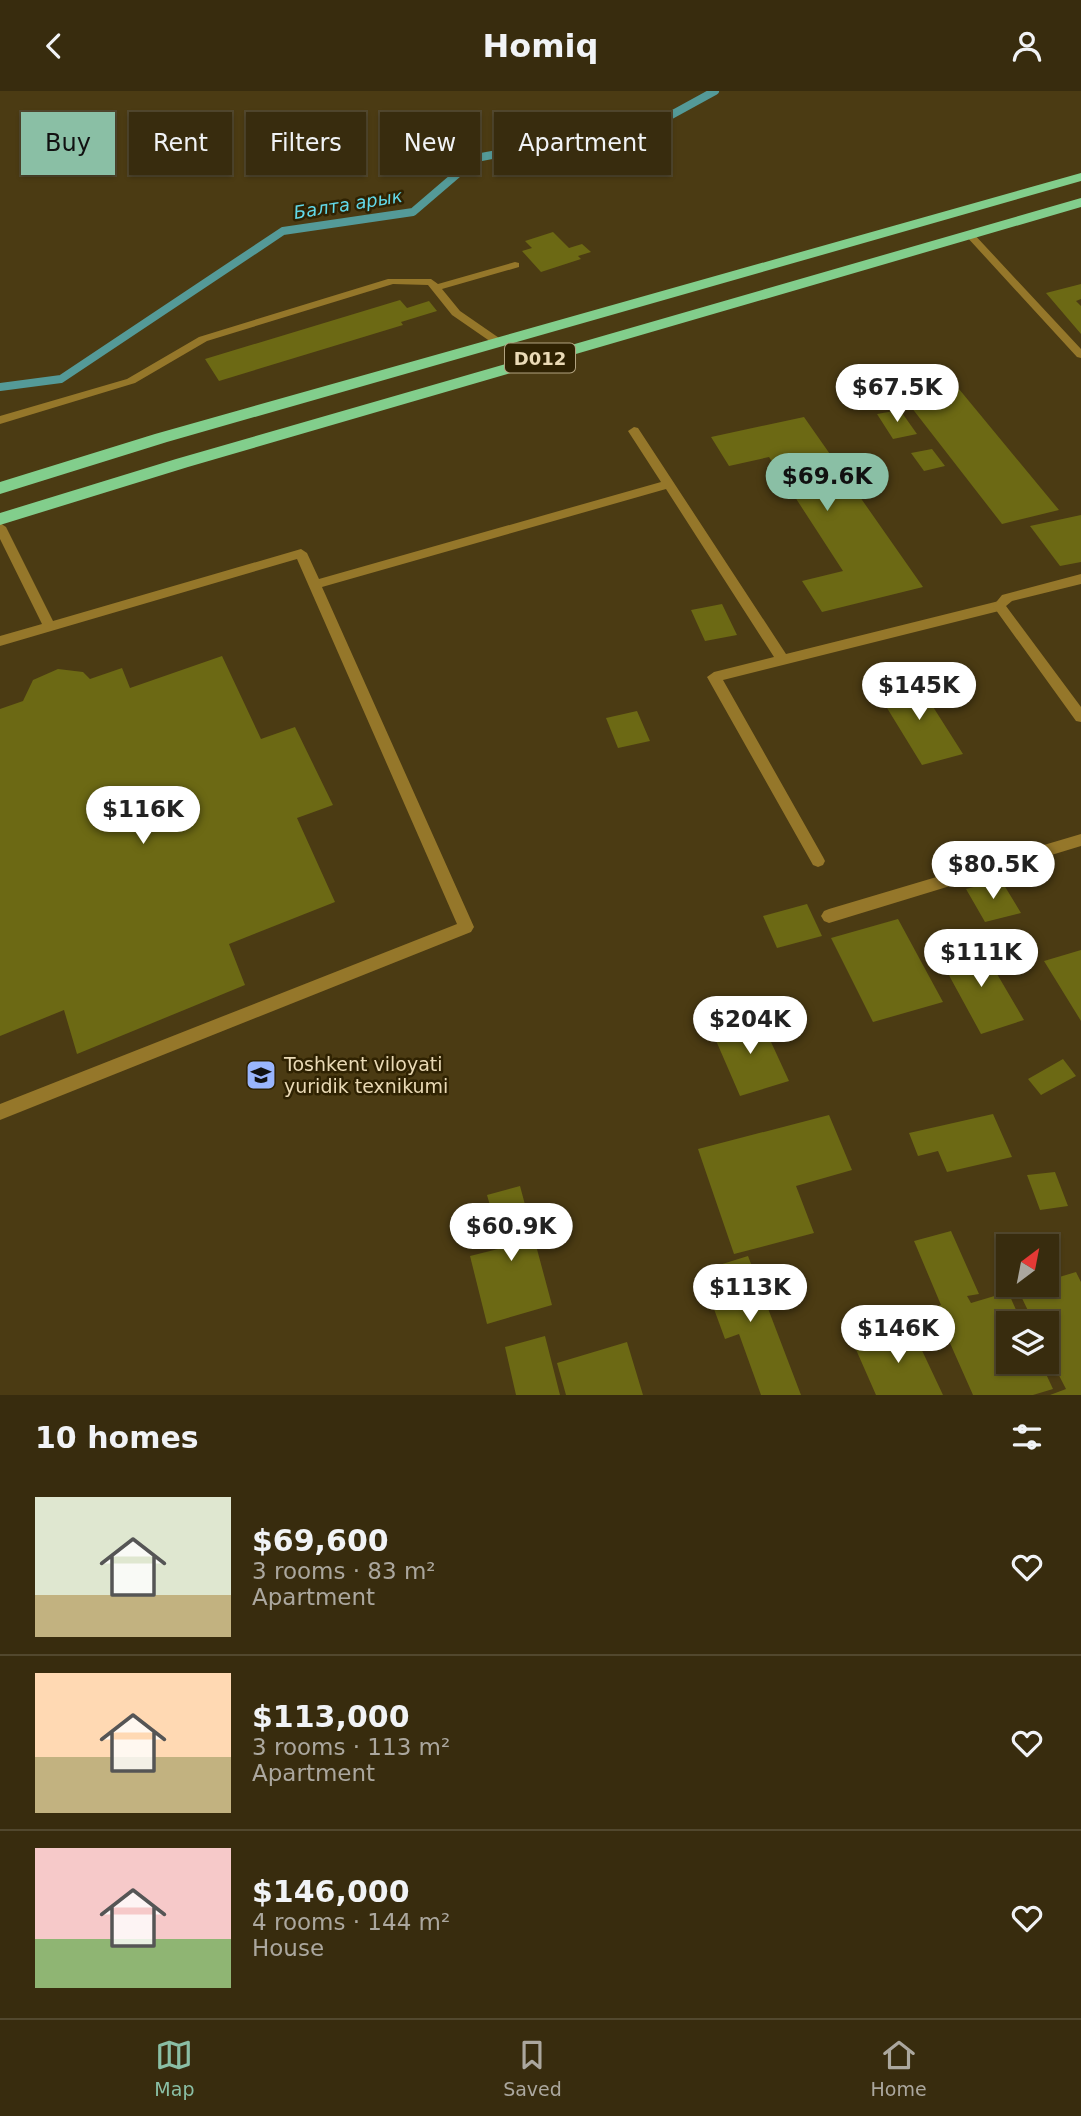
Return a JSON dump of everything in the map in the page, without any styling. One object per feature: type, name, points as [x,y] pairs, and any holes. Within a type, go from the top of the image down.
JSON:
[{"type":"highway","name":"D012","points":[[0,488],[161,438],[1081,177]]},
{"type":"highway","name":"D012","points":[[0,519],[195,459],[1081,202]]},
{"type":"street","points":[[969,234],[1081,355]]},
{"type":"street","points":[[436,288],[515,265]]},
{"type":"street","points":[[0,420],[131,381],[203,339],[392,281],[431,282],[456,313],[498,342]]},
{"type":"street","points":[[634,431],[782,659]]},
{"type":"street","points":[[314,585],[669,484]]},
{"type":"street","points":[[0,527],[49,626]]},
{"type":"street","points":[[0,641],[301,553],[466,927],[0,1112]]},
{"type":"street","points":[[818,861],[714,677],[999,606],[1007,598],[1081,579]]},
{"type":"street","points":[[999,606],[1081,717]]},
{"type":"street","points":[[829,915],[1081,840]]},
{"type":"building","points":[[553,232],[569,248],[582,244],[591,252],[578,256],[581,259],[541,272],[522,251],[532,248],[525,241]]},
{"type":"building","points":[[1081,284],[1081,299],[1076,301],[1081,306],[1081,334],[1046,293]]},
{"type":"building","points":[[400,300],[407,308],[429,301],[437,311],[401,322],[403,325],[219,381],[205,359]]},
{"type":"building","points":[[954,383],[1059,510],[1002,524],[901,394]]},
{"type":"building","points":[[900,410],[917,434],[893,439],[877,414]]},
{"type":"building","points":[[804,417],[923,587],[822,612],[802,581],[843,571],[769,457],[729,466],[711,437]]},
{"type":"building","points":[[932,449],[945,466],[924,471],[911,453]]},
{"type":"building","points":[[1081,515],[1081,562],[1060,566],[1030,526]]},
{"type":"building","points":[[722,604],[737,635],[705,641],[691,610]]},
{"type":"building","points":[[222,656],[261,739],[295,727],[333,805],[297,818],[335,902],[229,944],[245,985],[77,1054],[64,1010],[0,1036],[0,709],[23,701],[33,680],[58,669],[83,672],[90,679],[122,668],[130,688]]},
{"type":"building","points":[[916,680],[963,754],[922,765],[876,690]]},
{"type":"building","points":[[637,711],[650,741],[618,748],[606,718]]},
{"type":"building","points":[[1001,880],[1021,913],[985,922],[966,889]]},
{"type":"building","points":[[807,904],[822,936],[777,948],[763,916]]},
{"type":"building","points":[[898,919],[943,1002],[873,1022],[831,938]]},
{"type":"building","points":[[980,945],[1024,1020],[981,1034],[939,957]]},
{"type":"building","points":[[1081,950],[1081,1021],[1044,961]]},
{"type":"building","points":[[759,1016],[789,1081],[740,1096],[711,1029]]},
{"type":"building","points":[[1063,1059],[1076,1076],[1041,1095],[1028,1079]]},
{"type":"building","points":[[993,1114],[1012,1157],[947,1172],[938,1151],[918,1156],[909,1133]]},
{"type":"building","points":[[829,1115],[852,1170],[796,1186],[814,1233],[734,1254],[698,1149]]},
{"type":"building","points":[[1055,1172],[1068,1206],[1040,1210],[1027,1175]]},
{"type":"building","points":[[520,1186],[552,1305],[487,1324],[470,1256],[502,1248],[487,1195]]},
{"type":"building","points":[[951,1231],[979,1294],[967,1296],[971,1303],[996,1296],[1010,1297],[1017,1311],[996,1311],[996,1374],[1046,1374],[1053,1389],[1033,1395],[973,1395],[934,1307],[941,1305],[914,1241]]},
{"type":"building","points":[[748,1256],[801,1395],[761,1395],[739,1334],[725,1339],[700,1271]]},
{"type":"building","points":[[1076,1272],[1081,1282],[1081,1395],[1050,1395],[1066,1389],[1058,1374],[1059,1311],[1028,1311],[1021,1297],[1059,1297],[1059,1277]]},
{"type":"building","points":[[910,1325],[943,1395],[876,1395],[854,1345]]},
{"type":"building","points":[[545,1336],[560,1395],[516,1395],[505,1347]]},
{"type":"building","points":[[627,1342],[643,1395],[566,1395],[557,1363]]},
{"type":"waterway","name":"Балта арык","points":[[0,387],[61,379],[283,231],[413,212],[476,158],[653,125],[715,91]]},
{"type":"place","name":"Toshkent viloyati yuridik texnikumi","points":[[261,1075]]}]
